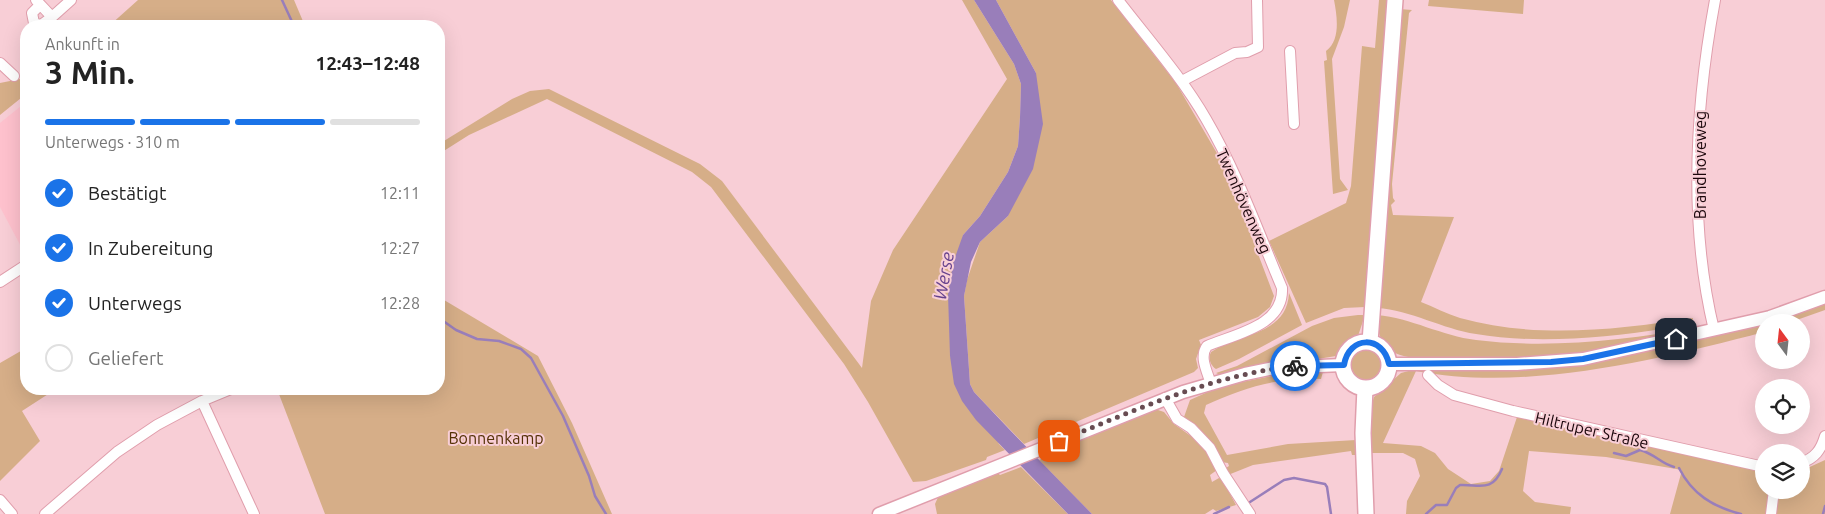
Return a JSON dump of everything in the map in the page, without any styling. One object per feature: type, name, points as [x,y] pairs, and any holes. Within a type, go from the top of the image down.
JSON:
[{"type":"main road","points":[[1370,342],[1395,0]]},
{"type":"main road","points":[[1370,342],[1383,350],[1389,364],[1383,380],[1377,385],[1365,388],[1351,382],[1345,373],[1344,365],[1345,357],[1355,345],[1370,342]]},
{"type":"main road","points":[[1365,388],[1363,433],[1366,514]]},
{"type":"street","points":[[49,20],[71,0]]},
{"type":"street","name":"Twenhövenweg","points":[[1118,0],[1182,81],[1206,118],[1233,168],[1282,288],[1280,306],[1274,316],[1262,324],[1207,346],[1203,352],[1203,359],[1210,384]]},
{"type":"street","points":[[1182,81],[1235,53],[1247,52],[1258,47],[1257,0]]},
{"type":"street","name":"Brandhoveweg","points":[[1714,330],[1703,271],[1698,204],[1698,128],[1703,64],[1715,0]]},
{"type":"street","points":[[33,20],[32,15],[38,3],[52,18]]},
{"type":"street","points":[[1290,51],[1294,124]]},
{"type":"street","points":[[0,64],[14,76]]},
{"type":"street","points":[[0,282],[20,269]]},
{"type":"street","points":[[1389,364],[1551,362],[1583,359],[1770,317],[1825,297]]},
{"type":"street","points":[[879,514],[1165,398],[1245,374],[1274,368],[1344,365]]},
{"type":"street","name":"Hiltruper Straße","points":[[1428,374],[1438,386],[1454,395],[1513,411],[1755,465]]},
{"type":"street","points":[[45,514],[117,452],[157,425],[218,395]]},
{"type":"street","points":[[1165,398],[1172,413],[1192,428],[1210,448],[1223,473],[1250,514]]},
{"type":"street","points":[[202,402],[254,514]]},
{"type":"street","points":[[1810,460],[1821,448],[1825,436]]},
{"type":"street","points":[[1771,514],[1773,499]]},
{"type":"street","points":[[0,500],[6,512]]},
{"type":"shaded area","points":[[974,0],[996,0],[1036,73],[1043,124],[1033,169],[1008,216],[980,242],[971,262],[964,296],[970,384],[974,392],[1092,514],[1068,514],[976,420],[962,401],[954,384],[950,356],[948,294],[953,263],[963,235],[980,216],[1008,172],[1018,146],[1020,117],[1021,84],[1014,64]]},
{"type":"shaded area","points":[[20,107],[20,245],[0,207],[0,123]]},
{"type":"green space","points":[[138,0],[294,0],[302,20],[116,20]]},
{"type":"green space","points":[[962,0],[974,0],[1014,64],[1021,84],[1018,146],[1008,172],[980,216],[963,235],[950,356],[999,444],[1005,450],[987,457],[986,460],[926,481],[913,482],[868,402],[844,364],[711,187],[692,172],[547,99],[469,135],[445,150],[445,140],[512,99],[530,91],[549,89],[700,164],[722,181],[862,368],[871,301],[893,250],[1007,79]]},
{"type":"green space","points":[[996,0],[1111,0],[1176,83],[1225,167],[1274,296],[1270,307],[1258,317],[1199,340],[1201,345],[1196,359],[1198,368],[1194,372],[1024,444],[974,392],[970,384],[964,296],[967,280],[980,242],[1008,216],[1036,73]]},
{"type":"green space","points":[[1334,0],[1350,0],[1344,27],[1332,59],[1340,179],[1348,190],[1333,194],[1324,61],[1327,60],[1326,51],[1334,41],[1336,34],[1337,20]]},
{"type":"green space","points":[[1379,0],[1389,0],[1365,307],[1344,308],[1306,323],[1269,241],[1346,203],[1351,186],[1362,46],[1375,48]]},
{"type":"green space","points":[[1429,0],[1524,0],[1523,14],[1428,6]]},
{"type":"green space","points":[[1399,9],[1412,10],[1409,13],[1392,184],[1395,201],[1391,205],[1393,215],[1454,217],[1421,302],[1460,318],[1518,329],[1605,329],[1693,318],[1692,323],[1685,326],[1617,335],[1569,339],[1521,339],[1463,332],[1402,312],[1377,308]]},
{"type":"green space","points":[[20,79],[20,99],[0,115],[0,83]]},
{"type":"green space","points":[[1289,293],[1302,325],[1239,359],[1216,369],[1211,363],[1211,352],[1270,326],[1280,318],[1286,307]]},
{"type":"green space","name":"Bonnenkamp","points":[[445,301],[538,356],[572,423],[612,514],[325,514],[279,395],[445,395]]},
{"type":"green space","points":[[1825,302],[1825,310],[1810,315],[1789,314]]},
{"type":"green space","points":[[1365,315],[1358,336],[1336,356],[1220,375],[1216,373],[1237,366],[1312,326],[1334,318]]},
{"type":"green space","points":[[1377,315],[1402,320],[1463,338],[1504,343],[1587,342],[1696,328],[1585,354],[1548,357],[1419,359],[1400,355],[1387,348],[1380,335]]},
{"type":"green space","points":[[1755,325],[1755,334],[1680,353],[1591,370],[1502,378],[1458,377],[1416,371],[1383,443],[1421,446],[1435,453],[1448,469],[1471,484],[1490,481],[1499,471],[1517,417],[1755,469],[1755,499],[1768,499],[1766,514],[1670,514],[1682,470],[1606,457],[1529,451],[1523,491],[1535,502],[1571,507],[1570,514],[1406,514],[1407,501],[1420,476],[1415,459],[1403,453],[1369,453],[1370,410],[1374,397],[1401,373],[1416,369],[1509,367]]},
{"type":"green space","points":[[1366,347],[1373,348],[1378,352],[1382,357],[1382,371],[1378,376],[1373,380],[1366,381],[1359,380],[1354,376],[1350,371],[1349,364],[1350,357],[1354,352],[1359,348]]},
{"type":"green space","points":[[20,351],[20,395],[47,395],[22,411],[40,441],[0,481],[0,363]]},
{"type":"green space","points":[[1292,372],[1323,372],[1321,379],[1291,380],[1262,384],[1206,405],[1204,413],[1227,455],[1288,444],[1356,440],[1357,455],[1352,455],[1351,451],[1253,465],[1228,475],[1226,468],[1229,466],[1228,463],[1221,462],[1196,425],[1184,417],[1190,400],[1221,386]]},
{"type":"green space","points":[[1155,409],[1164,412],[1174,424],[1195,439],[1205,450],[1217,470],[1210,475],[1212,482],[1219,478],[1222,479],[1236,505],[1216,511],[1213,509],[1205,514],[1092,514],[1039,460],[1057,452],[1057,447]]},
{"type":"green space","points":[[1825,460],[1825,514],[1772,514],[1774,499],[1810,499],[1810,467]]},
{"type":"green space","points":[[1021,467],[1068,514],[937,514],[935,504],[939,495],[997,472],[1000,475]]},
{"type":"waterway","points":[[282,0],[291,20]]},
{"type":"waterway","points":[[445,322],[456,330],[477,339],[499,341],[521,349],[531,358],[563,416],[589,476],[595,496],[606,514]]},
{"type":"waterway","points":[[1614,453],[1626,456],[1640,450],[1674,467]]},
{"type":"waterway","points":[[1679,468],[1690,485],[1704,498],[1721,508],[1741,514]]},
{"type":"waterway","points":[[1426,514],[1436,505],[1447,505],[1456,488],[1460,485],[1484,486],[1494,481],[1502,469]]},
{"type":"waterway","points":[[1250,502],[1284,480],[1294,478],[1325,484],[1331,514]]},
{"type":"waterway","points":[[1823,514],[1825,506]]},
{"type":"waterway","points":[[1214,514],[1229,507]]},
{"type":"way so far","points":[[1059,441],[1183,392],[1245,374],[1295,366]]},
{"type":"route","points":[[1295,366],[1344,365],[1345,357],[1349,350],[1362,342],[1370,342],[1377,345],[1388,357],[1389,364],[1428,365],[1551,362],[1583,359],[1676,339]]},
{"type":"water label","name":"Werse","points":[[944,276]]}]
